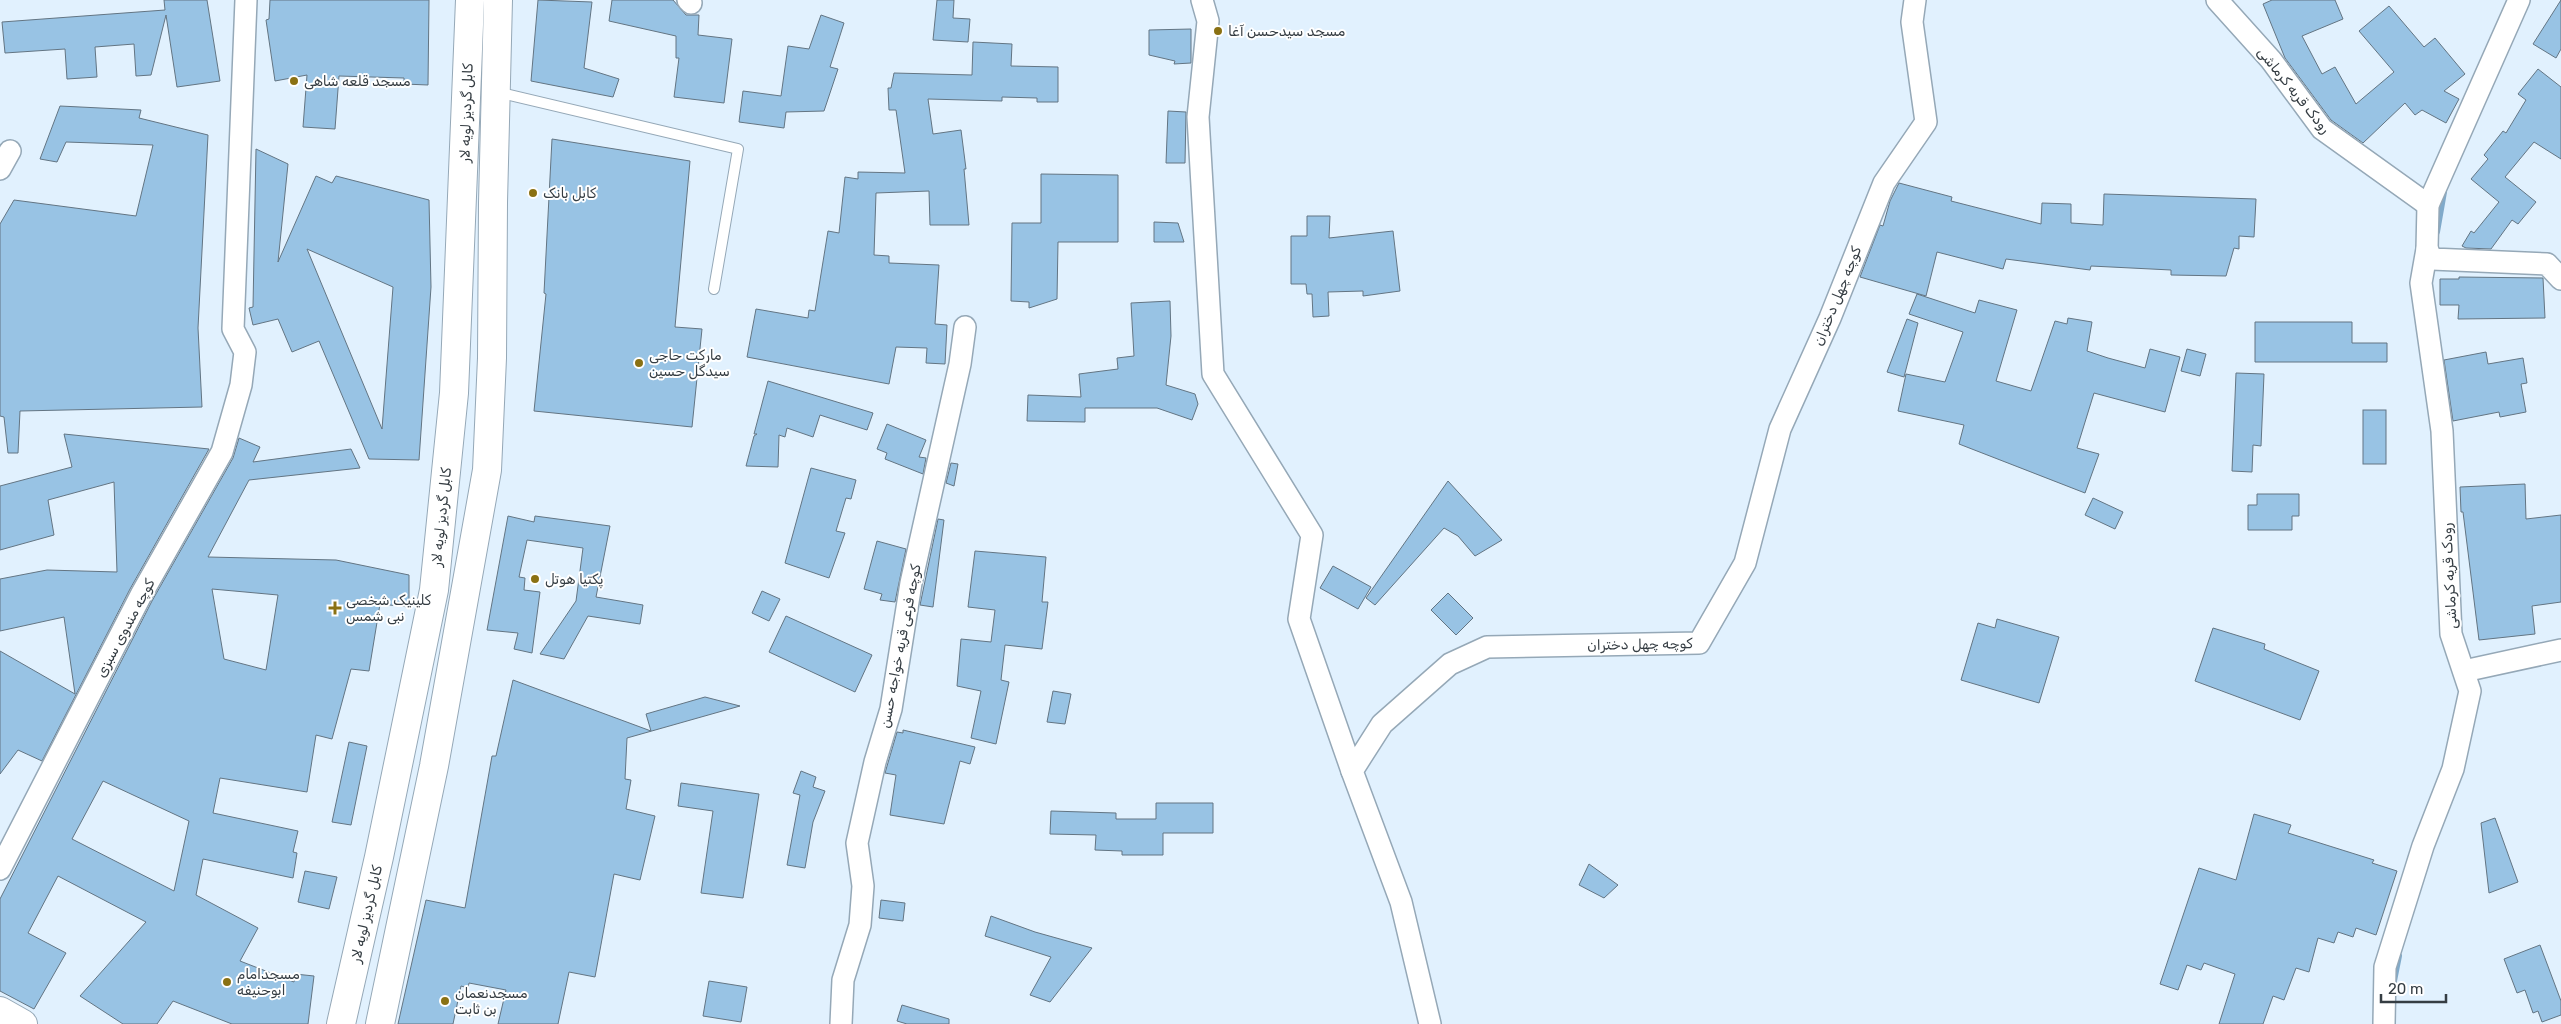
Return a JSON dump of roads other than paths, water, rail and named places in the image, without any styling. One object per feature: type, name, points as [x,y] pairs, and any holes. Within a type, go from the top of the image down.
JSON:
[{"type":"main road","name":"کابل گردیز لویه لار","points":[[340,1024],[378,857],[434,590],[454,393],[470,0]]},
{"type":"main road","name":"کابل گردیز لویه لار","points":[[380,1024],[434,766],[487,470],[492,358],[498,0]]},
{"type":"main road","points":[[0,1011],[23,1024]]},
{"type":"street","name":"کوچه مندوی سبزی","points":[[0,869],[141,595],[222,452],[241,385],[245,352],[234,329],[246,0]]},
{"type":"street","points":[[1202,0],[1208,21],[1198,117],[1213,374],[1312,535],[1299,619],[1352,771],[1401,902],[1430,1024]]},
{"type":"street","name":"کوچه چهل دختران","points":[[1352,771],[1382,724],[1450,664],[1487,647],[1699,643],[1745,563],[1780,429],[1830,318],[1884,183],[1926,122],[1912,22],[1915,0]]},
{"type":"street","name":"رودک قریه کرماشی","points":[[2216,0],[2271,60],[2322,130],[2428,205]]},
{"type":"street","name":"رودک قریه کرماشی","points":[[2384,1024],[2385,967],[2423,846],[2453,769],[2470,691],[2451,634],[2442,431],[2421,283],[2427,249],[2428,205],[2519,0]]},
{"type":"street","points":[[2427,249],[2432,259],[2547,264],[2561,278]]},
{"type":"street","name":"کوچه فرعی قریه خواجه حسن","points":[[841,1024],[843,980],[860,925],[863,886],[857,843],[875,762],[891,709],[910,583],[960,364],[965,326]]},
{"type":"street","points":[[2464,671],[2561,650]]},
{"type":"lane","points":[[496,91],[738,148],[714,289]]},
{"type":"waterway","points":[[2437,232],[2444,192]]},
{"type":"waterway","points":[[2394,981],[2399,956]]},
{"type":"place","name":"مسجد سیدحسن آغا","points":[[1218,31]]},
{"type":"place","name":"مسجد قلعه شاهی","points":[[294,81]]},
{"type":"place","name":"کابل بانک","points":[[533,193]]},
{"type":"place","name":"مارکت حاجی سیدگل حسین","points":[[639,363]]},
{"type":"place","name":"پکتیا هوتل","points":[[535,579]]},
{"type":"place","name":"کلینیک شخصی نبی شمس","points":[[335,608]]},
{"type":"place","name":"مسجدامام ابوحنیفه","points":[[227,982]]},
{"type":"place","name":"مسجدنعمان بن ثابت","points":[[445,1001]]}]
